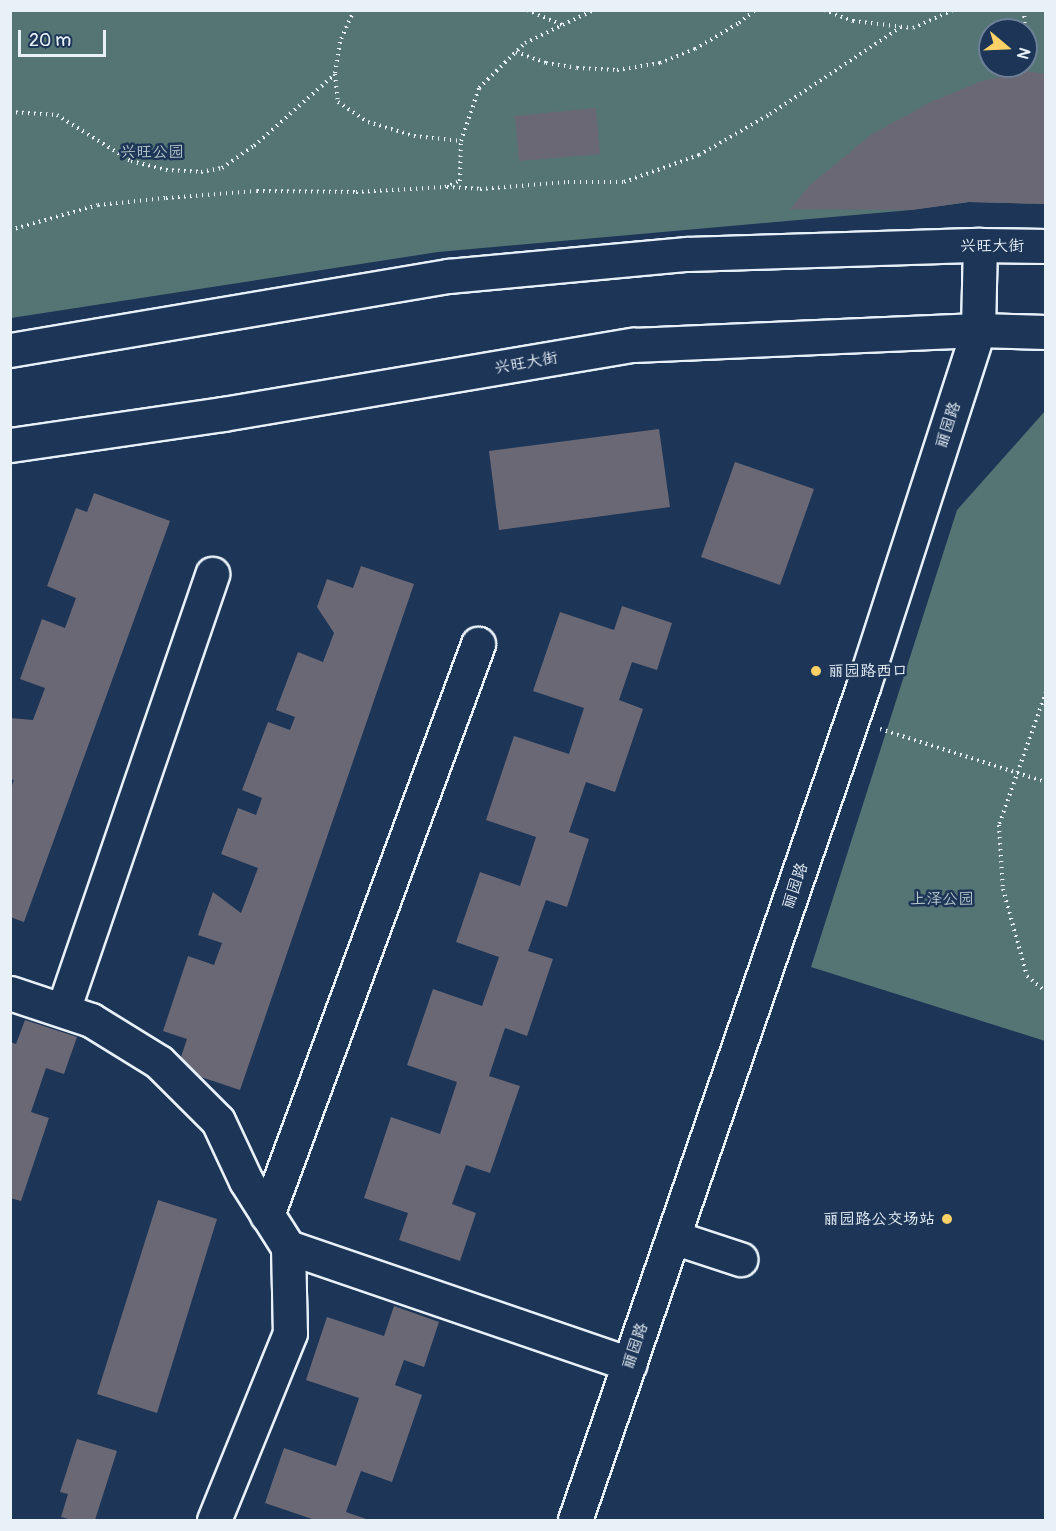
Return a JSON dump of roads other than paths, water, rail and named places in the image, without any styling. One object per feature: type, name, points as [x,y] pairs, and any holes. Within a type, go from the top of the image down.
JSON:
[{"type":"main road","name":"兴旺大街","points":[[10,350],[448,276],[687,254],[980,245],[1046,246]]},
{"type":"main road","name":"丽园路","points":[[575,1521],[852,720],[978,330],[980,245]]},
{"type":"main road","name":"兴旺大街","points":[[10,445],[223,414],[633,345],[978,330],[1046,332]]},
{"type":"main road","points":[[63,1010],[212,574]]},
{"type":"main road","points":[[267,1215],[478,644]]},
{"type":"main road","points":[[10,993],[92,1020],[159,1062],[218,1121],[246,1181],[288,1247],[290,1333],[214,1521]]},
{"type":"main road","points":[[673,1237],[740,1259]]},
{"type":"main road","points":[[288,1247],[629,1364]]},
{"type":"place","name":"丽园路西口","points":[[816,671]]},
{"type":"place","name":"丽园路公交场站","points":[[947,1219]]},
{"type":"park label","name":"兴旺公园","points":[[152,152]]},
{"type":"park label","name":"上泽公园","points":[[942,899]]}]
